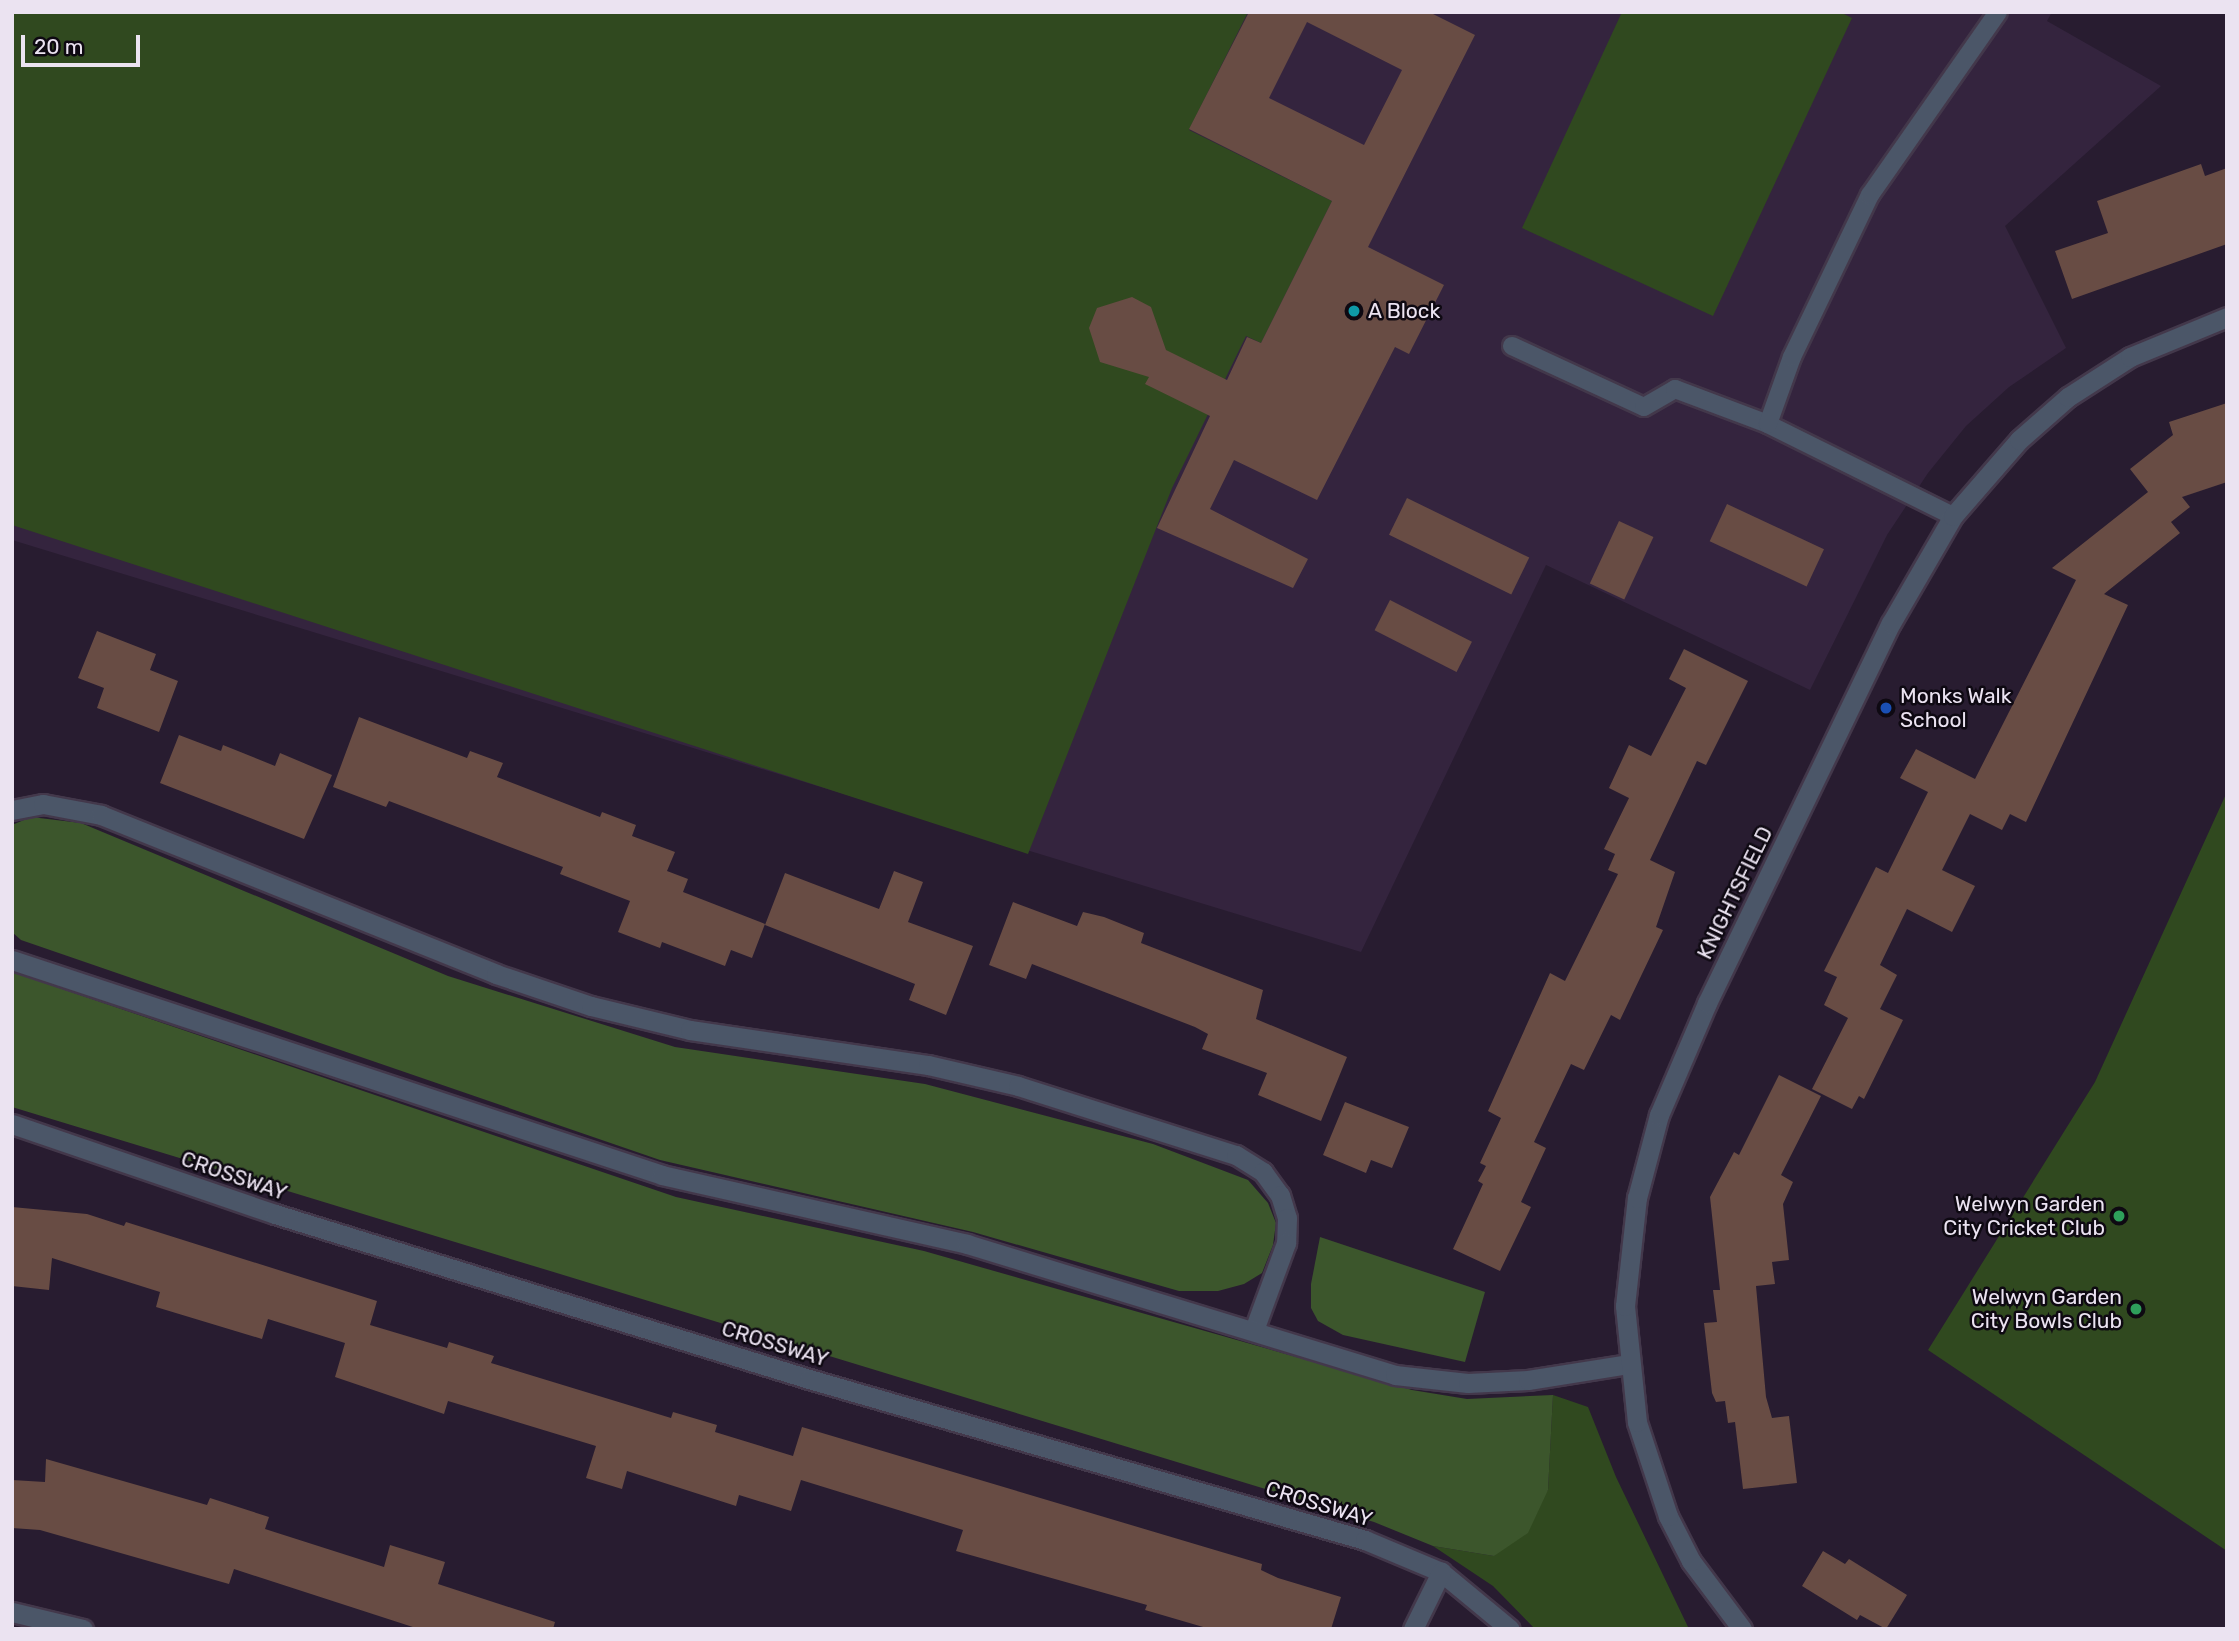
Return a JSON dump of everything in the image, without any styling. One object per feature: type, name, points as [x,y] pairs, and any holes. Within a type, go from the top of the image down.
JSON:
[{"type":"street","name":"KNIGHTSFIELD","points":[[1742,1629],[1691,1560],[1668,1516],[1637,1422],[1628,1364],[1625,1306],[1630,1244],[1659,1115],[1707,1003],[1891,623],[1953,516],[2019,440],[2068,397],[2130,357],[2227,317]]},
{"type":"street","points":[[12,810],[43,804],[101,816],[496,974],[591,1006],[690,1030],[928,1065],[1018,1086],[1236,1155],[1263,1172],[1280,1195],[1286,1218],[1286,1243],[1254,1330]]},
{"type":"street","points":[[12,961],[662,1175],[967,1244],[1395,1375],[1468,1383],[1528,1380],[1628,1364]]},
{"type":"street","name":"CROSSWAY","points":[[12,1124],[275,1214],[769,1367],[1365,1540],[1441,1572],[1510,1629]]},
{"type":"street","points":[[1413,1629],[1441,1572]]},
{"type":"street","points":[[12,1612],[83,1629]]},
{"type":"lane","points":[[1768,424],[1793,357],[1870,195],[1998,12]]},
{"type":"lane","points":[[1512,346],[1644,407],[1675,389],[1768,424],[1953,516]]},
{"type":"shaded area","points":[[22,12],[2052,12],[2047,21],[2161,86],[2005,226],[2066,348],[2009,387],[1966,426],[1928,473],[1887,535],[1810,690],[1546,565],[1361,952],[12,540],[12,22]]},
{"type":"green space","points":[[12,12],[1248,12],[1189,130],[1332,201],[1261,343],[1246,336],[1172,488],[1028,854],[12,525]]},
{"type":"green space","points":[[1622,12],[1840,12],[1852,18],[1713,316],[1522,228]]},
{"type":"green space","name":"Welwyn Garden City Cricket Club","points":[[2227,792],[2227,1551],[1928,1350],[2095,1082]]},
{"type":"green space","points":[[31,817],[81,823],[448,976],[675,1047],[925,1084],[1153,1144],[1248,1180],[1268,1203],[1276,1223],[1273,1245],[1262,1273],[1244,1284],[1218,1291],[1179,1291],[973,1232],[660,1160],[21,940],[12,932],[12,825]]},
{"type":"green space","points":[[12,972],[676,1197],[924,1251],[1412,1390],[1467,1399],[1553,1395],[1548,1490],[1528,1533],[1494,1556],[1433,1546],[1374,1522],[12,1107]]},
{"type":"green space","points":[[1320,1237],[1485,1292],[1465,1362],[1343,1335],[1318,1321],[1311,1308],[1311,1284]]},
{"type":"green space","points":[[1553,1395],[1588,1407],[1616,1477],[1689,1629],[1535,1629],[1493,1586],[1433,1546],[1494,1556],[1548,1490]]},
{"type":"building","name":"A Block","points":[[1249,12],[1429,12],[1475,35],[1368,247],[1444,285],[1409,354],[1395,347],[1317,500],[1234,460],[1210,509],[1308,559],[1293,588],[1157,528],[1210,416],[1145,384],[1149,377],[1100,362],[1089,328],[1097,308],[1132,297],[1151,307],[1166,350],[1227,380],[1247,337],[1261,343],[1332,201],[1189,129]],"holes":[[[1307,22],[1402,70],[1364,145],[1269,98]]]},
{"type":"building","points":[[2201,164],[2205,176],[2227,168],[2227,244],[2072,299],[2055,251],[2108,233],[2097,201]]},
{"type":"building","points":[[2227,403],[2227,482],[2182,497],[2190,507],[2171,522],[2180,533],[2104,594],[2128,605],[2026,822],[2010,814],[2002,830],[1970,814],[1942,870],[1975,886],[1952,932],[1907,909],[1880,965],[1897,975],[1880,1009],[1903,1020],[1864,1099],[1859,1096],[1852,1109],[1812,1089],[1848,1018],[1824,1005],[1837,977],[1824,971],[1876,867],[1888,873],[1928,792],[1900,778],[1916,749],[1975,779],[2076,580],[2052,568],[2148,492],[2130,469],[2173,435],[2169,422]]},
{"type":"building","points":[[1407,498],[1529,558],[1511,594],[1389,535]]},
{"type":"building","points":[[1727,504],[1824,549],[1807,586],[1710,541]]},
{"type":"building","points":[[1619,521],[1653,537],[1624,600],[1590,584]]},
{"type":"building","points":[[1390,600],[1472,642],[1457,672],[1375,630]]},
{"type":"building","points":[[97,631],[156,654],[150,670],[178,681],[159,732],[97,708],[104,688],[78,678]]},
{"type":"building","points":[[1684,649],[1748,681],[1706,765],[1697,761],[1650,860],[1675,872],[1656,927],[1663,930],[1620,1020],[1611,1015],[1584,1070],[1571,1064],[1534,1142],[1546,1148],[1521,1202],[1531,1207],[1500,1271],[1453,1249],[1483,1184],[1478,1181],[1486,1166],[1480,1163],[1501,1118],[1488,1111],[1550,973],[1565,981],[1618,874],[1608,870],[1615,854],[1604,849],[1629,798],[1609,788],[1629,745],[1651,756],[1686,688],[1669,679]]},
{"type":"building","points":[[359,717],[467,758],[470,751],[503,763],[497,777],[600,817],[602,812],[636,825],[632,836],[675,852],[667,871],[688,879],[683,892],[765,924],[752,958],[731,950],[725,966],[662,942],[660,948],[618,932],[630,901],[560,874],[563,867],[389,801],[386,807],[333,787]]},
{"type":"building","points":[[179,735],[221,751],[223,745],[275,766],[280,753],[332,775],[304,839],[160,783]]},
{"type":"building","points":[[894,871],[923,882],[908,922],[973,946],[946,1015],[909,1000],[915,984],[765,925],[785,873],[879,909]]},
{"type":"building","points":[[1013,902],[1077,926],[1083,912],[1104,917],[1144,933],[1141,943],[1263,990],[1256,1019],[1347,1057],[1321,1121],[1258,1095],[1267,1073],[1202,1049],[1208,1034],[1195,1027],[1032,964],[1026,979],[989,965]]},
{"type":"building","points":[[1779,1075],[1821,1096],[1781,1175],[1793,1182],[1783,1204],[1789,1260],[1772,1262],[1775,1284],[1756,1286],[1766,1397],[1772,1418],[1789,1416],[1797,1483],[1743,1489],[1735,1422],[1728,1423],[1725,1401],[1716,1402],[1712,1393],[1704,1323],[1717,1322],[1713,1290],[1720,1290],[1710,1197],[1734,1152],[1739,1155]]},
{"type":"building","points":[[1345,1102],[1409,1127],[1392,1168],[1371,1160],[1366,1173],[1323,1155]]},
{"type":"building","points":[[12,1207],[87,1214],[124,1226],[126,1222],[377,1301],[370,1325],[447,1348],[449,1342],[494,1356],[491,1363],[671,1418],[673,1412],[717,1425],[715,1432],[793,1456],[802,1427],[1262,1564],[1261,1570],[1278,1578],[1341,1597],[1331,1629],[1210,1629],[1145,1610],[1147,1605],[956,1551],[963,1530],[801,1480],[791,1511],[739,1495],[736,1506],[627,1471],[622,1489],[586,1478],[596,1446],[448,1401],[444,1414],[335,1377],[345,1343],[268,1319],[262,1339],[156,1307],[160,1292],[52,1258],[49,1290],[12,1286]]},
{"type":"building","points":[[46,1459],[207,1505],[210,1498],[269,1517],[265,1529],[384,1567],[390,1545],[445,1562],[438,1584],[555,1622],[553,1629],[419,1629],[234,1569],[229,1584],[40,1530],[12,1528],[12,1480],[45,1482]]},
{"type":"building","points":[[1823,1551],[1845,1564],[1849,1559],[1907,1595],[1886,1629],[1860,1615],[1857,1620],[1802,1586]]},
{"type":"place","name":"A Block","points":[[1354,311]]},
{"type":"place","name":"Monks Walk School","points":[[1886,708]]},
{"type":"place","name":"Welwyn Garden City Cricket Club","points":[[2119,1216]]},
{"type":"place","name":"Welwyn Garden City Bowls Club","points":[[2136,1309]]}]
